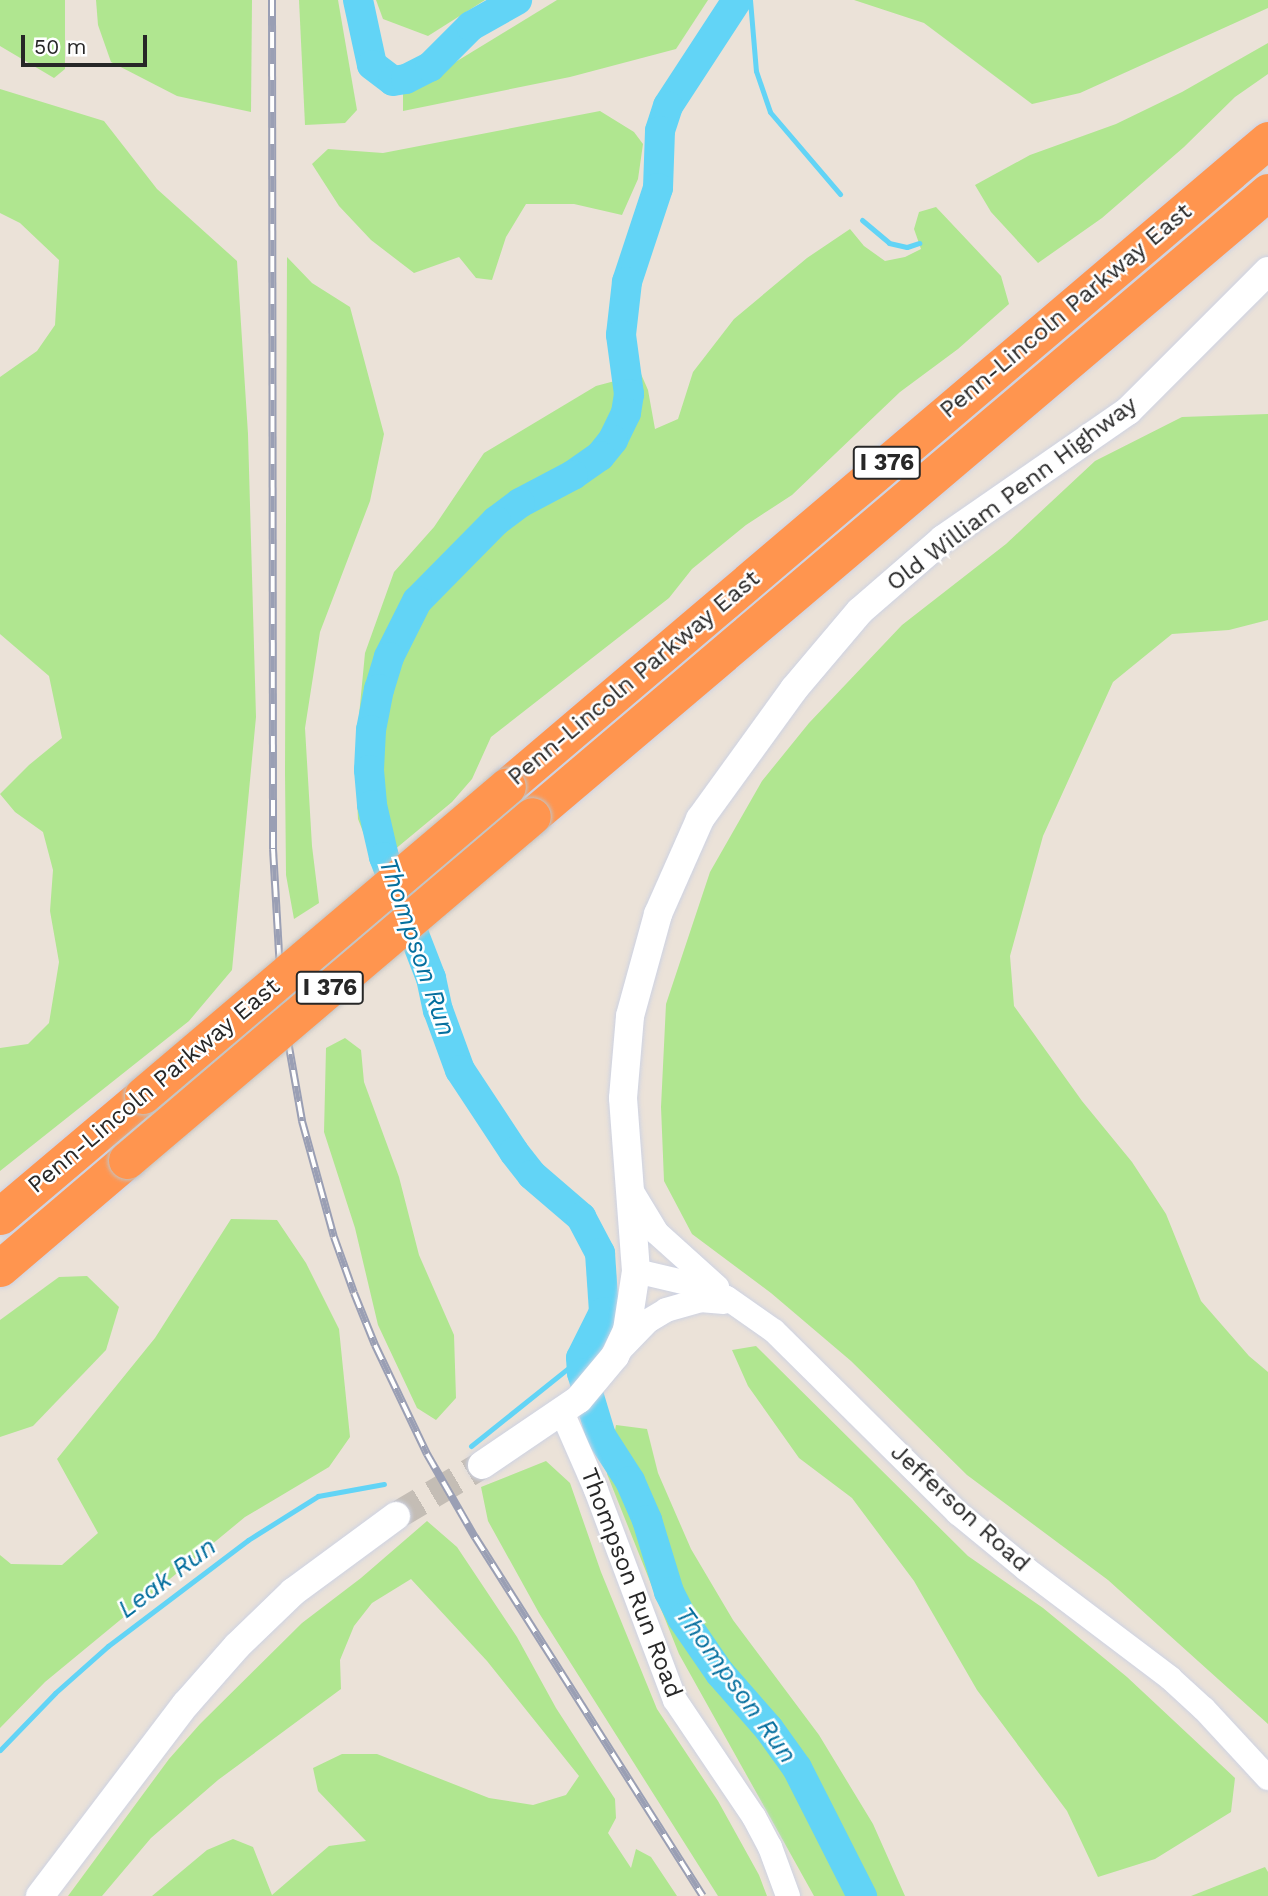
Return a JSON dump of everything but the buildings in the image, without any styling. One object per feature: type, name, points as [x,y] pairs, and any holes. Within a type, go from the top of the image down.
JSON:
[{"type":"highway","name":"Penn-Lincoln Parkway East","points":[[0,1216],[1268,140]]},
{"type":"highway","name":"Penn-Lincoln Parkway East","points":[[0,1268],[1268,192]]},
{"type":"main road","name":"Old William Penn Highway","points":[[482,1465],[570,1406],[607,1367],[627,1330],[636,1271],[623,1098],[630,1016],[658,914],[700,819],[794,689],[860,611],[943,539],[1129,411],[1268,271]]},
{"type":"main road","points":[[40,1896],[186,1704],[237,1646],[293,1592],[396,1516]]},
{"type":"street","points":[[631,1190],[657,1233],[739,1306]]},
{"type":"street","name":"Jefferson Road","points":[[636,1271],[704,1287],[739,1306],[774,1331],[811,1364],[966,1520],[1170,1678],[1204,1709],[1268,1778]]},
{"type":"street","points":[[607,1367],[648,1321],[666,1310],[700,1300],[739,1306]]},
{"type":"street","name":"Thompson Run Road","points":[[570,1406],[596,1490],[675,1700],[754,1817],[771,1847],[788,1896]]},
{"type":"green space","points":[[0,0],[65,0],[65,69],[54,78],[0,46]]},
{"type":"green space","points":[[96,0],[252,0],[251,112],[177,96],[111,62],[98,25]]},
{"type":"green space","points":[[299,0],[338,0],[357,110],[345,123],[305,125]]},
{"type":"green space","points":[[376,0],[485,0],[428,36],[383,19]]},
{"type":"green space","points":[[557,0],[708,0],[676,49],[570,77],[403,111],[403,94]]},
{"type":"green space","points":[[854,0],[1268,0],[1268,8],[1080,93],[1032,104],[924,23]]},
{"type":"green space","points":[[1268,43],[1268,74],[1235,97],[1184,147],[1102,218],[1038,263],[991,212],[975,185],[1030,155],[1116,124],[1182,92]]},
{"type":"green space","points":[[0,89],[104,121],[157,189],[237,261],[248,434],[256,717],[232,970],[189,1021],[0,1171],[0,1048],[28,1044],[49,1023],[59,962],[50,911],[53,870],[43,832],[15,812],[0,794],[62,738],[49,676],[0,634],[0,377],[37,351],[55,325],[59,260],[20,223],[0,213]]},
{"type":"green space","points":[[600,111],[634,132],[643,144],[638,179],[622,215],[574,204],[526,204],[506,237],[492,280],[476,278],[459,257],[414,273],[371,240],[339,206],[312,164],[328,149],[383,153]]},
{"type":"green space","points":[[936,207],[1001,276],[1009,304],[958,349],[900,392],[792,495],[746,525],[692,569],[669,598],[491,737],[472,779],[452,802],[376,865],[358,819],[355,757],[365,653],[394,572],[434,527],[484,453],[596,386],[641,374],[648,390],[655,429],[678,419],[693,372],[734,319],[807,258],[850,229],[864,246],[885,261],[905,257],[921,249],[914,229],[919,212]]},
{"type":"green space","points":[[287,257],[312,283],[350,307],[384,434],[370,501],[320,632],[305,728],[312,846],[319,903],[294,919],[286,875]]},
{"type":"green space","points":[[1268,414],[1268,620],[1229,630],[1172,634],[1113,682],[1043,836],[1010,956],[1014,1006],[1082,1101],[1132,1162],[1166,1214],[1201,1301],[1249,1356],[1268,1372],[1268,1724],[1108,1580],[967,1475],[851,1361],[771,1293],[692,1234],[664,1181],[661,1107],[666,1004],[710,872],[762,781],[809,723],[902,625],[1006,544],[1095,461],[1182,417]]},
{"type":"green space","points":[[345,1038],[361,1050],[364,1082],[399,1177],[419,1255],[454,1335],[456,1398],[436,1420],[417,1408],[378,1325],[355,1228],[324,1132],[326,1048]]},
{"type":"green space","points":[[231,1219],[277,1220],[306,1263],[339,1329],[350,1437],[329,1467],[245,1517],[45,1682],[0,1728],[0,1555],[11,1564],[62,1565],[98,1533],[57,1459],[155,1338]]},
{"type":"green space","points":[[87,1276],[119,1307],[106,1350],[33,1426],[0,1437],[0,1320],[59,1277]]},
{"type":"green space","points":[[756,1346],[968,1556],[1043,1608],[1127,1677],[1235,1778],[1231,1812],[1155,1859],[1098,1877],[1067,1811],[977,1690],[914,1581],[852,1498],[799,1458],[748,1386],[732,1350]]},
{"type":"green space","points":[[616,1425],[647,1429],[658,1473],[691,1549],[733,1620],[819,1735],[873,1824],[905,1896],[814,1896],[679,1654],[607,1474]]},
{"type":"green space","points":[[546,1461],[570,1483],[601,1572],[657,1709],[718,1801],[759,1875],[767,1896],[718,1896],[539,1613],[488,1521],[481,1487]]},
{"type":"green space","points":[[427,1521],[457,1547],[517,1637],[556,1708],[615,1799],[616,1818],[608,1833],[631,1868],[636,1849],[651,1857],[677,1896],[152,1896],[207,1850],[233,1839],[253,1847],[272,1895],[329,1846],[366,1841],[318,1791],[313,1768],[342,1754],[377,1754],[489,1798],[533,1805],[566,1795],[579,1776],[487,1661],[411,1579],[372,1603],[354,1626],[340,1660],[341,1689],[218,1780],[151,1838],[102,1896],[68,1896],[169,1759],[200,1724],[302,1623],[361,1578]]},
{"type":"green space","points":[[1265,1867],[1268,1872],[1268,1896],[1191,1896]]},
{"type":"waterway","name":"Thompson Run","points":[[358,0],[372,65],[393,81],[406,79],[430,67],[471,26],[517,0]]},
{"type":"waterway","name":"Thompson Run","points":[[737,0],[668,106],[660,131],[658,188],[627,282],[621,335],[629,394],[626,413],[613,440],[600,456],[573,475],[520,503],[496,521],[417,601],[389,657],[379,689],[371,730],[369,770],[372,805],[384,857],[431,978],[438,1010],[460,1070],[514,1152],[532,1175],[581,1217],[600,1253],[604,1312],[581,1358],[582,1373],[601,1436],[630,1481],[647,1520],[669,1592],[682,1618],[720,1673],[769,1729],[797,1768],[862,1896]]},
{"type":"waterway","points":[[750,0],[756,71],[770,112],[840,194]]},
{"type":"waterway","points":[[862,220],[889,243],[907,247],[919,243]]},
{"type":"waterway","name":"Leak Run","points":[[471,1446],[581,1358]]},
{"type":"waterway","name":"Leak Run","points":[[0,1750],[55,1693],[108,1646],[248,1540],[318,1496],[384,1484]]},
{"type":"tunnel","points":[[396,1516],[482,1465]]},
{"type":"railway","points":[[272,0],[273,849],[282,1007],[302,1121],[334,1237],[354,1293],[375,1345],[427,1454],[475,1537],[703,1896]]}]
